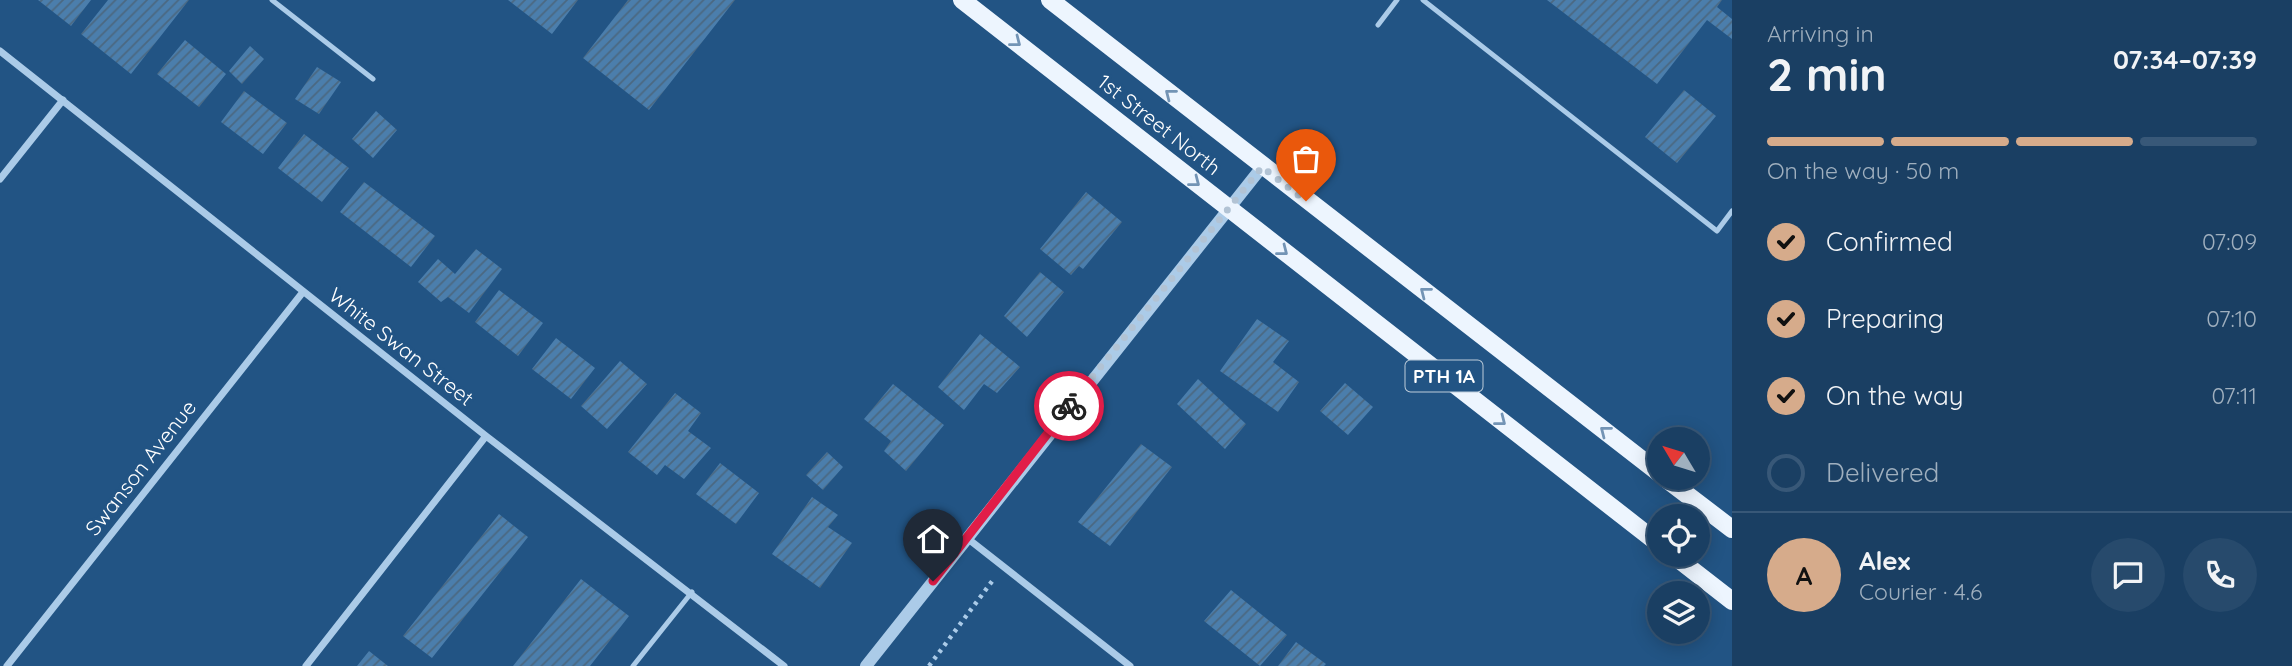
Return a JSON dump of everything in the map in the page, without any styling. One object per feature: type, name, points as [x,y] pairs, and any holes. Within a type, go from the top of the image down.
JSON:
[{"type":"main road","name":"1st Street North","points":[[962,0],[1647,535]]},
{"type":"main road","name":"1st Street North","points":[[1050,0],[1647,464]]},
{"type":"main road","points":[[1680,490],[1732,530]]},
{"type":"main road","points":[[1688,567],[1732,601]]},
{"type":"street","name":"White Swan Street","points":[[0,51],[486,436],[692,592],[784,666]]},
{"type":"street","points":[[0,178],[63,100]]},
{"type":"street","points":[[866,666],[1079,394],[1262,167]]},
{"type":"street","name":"Swanson Avenue","points":[[7,666],[303,292]]},
{"type":"street","points":[[306,666],[486,436]]},
{"type":"street","points":[[967,538],[1130,666]]},
{"type":"lane","points":[[272,0],[373,79]]},
{"type":"lane","points":[[1378,25],[1397,0]]},
{"type":"lane","points":[[1423,0],[1717,231],[1732,211]]},
{"type":"lane","points":[[633,666],[692,592]]},
{"type":"path","points":[[929,666],[1003,566]]},
{"type":"building","points":[[38,0],[91,0],[71,26]]},
{"type":"building","points":[[108,0],[189,0],[131,74],[81,34]]},
{"type":"building","points":[[508,0],[578,0],[552,34]]},
{"type":"building","points":[[628,0],[735,0],[649,110],[583,58]]},
{"type":"building","points":[[1547,0],[1722,0],[1717,7],[1732,19],[1732,39],[1707,20],[1657,84]]},
{"type":"building","points":[[185,40],[226,74],[199,107],[157,74]]},
{"type":"building","points":[[250,46],[264,59],[242,84],[229,71]]},
{"type":"building","points":[[317,67],[341,82],[319,114],[295,99]]},
{"type":"building","points":[[1684,90],[1716,116],[1677,163],[1645,137]]},
{"type":"building","points":[[244,91],[287,123],[263,154],[221,122]]},
{"type":"building","points":[[376,111],[397,130],[373,158],[352,139]]},
{"type":"building","points":[[304,134],[349,168],[322,202],[278,168]]},
{"type":"building","points":[[364,182],[435,236],[411,267],[340,212]]},
{"type":"building","points":[[1086,192],[1122,222],[1083,269],[1079,266],[1071,275],[1040,249]]},
{"type":"building","points":[[476,249],[502,269],[469,313],[448,297],[441,302],[418,282],[438,259],[455,274]]},
{"type":"building","points":[[1040,272],[1064,292],[1027,337],[1004,316]]},
{"type":"building","points":[[499,290],[543,323],[518,356],[475,322]]},
{"type":"building","points":[[1257,319],[1289,341],[1273,362],[1299,382],[1278,412],[1220,371]]},
{"type":"building","points":[[980,334],[1020,367],[997,393],[984,384],[964,410],[938,387]]},
{"type":"building","points":[[556,338],[595,368],[571,399],[532,369]]},
{"type":"building","points":[[620,361],[647,384],[607,429],[581,406]]},
{"type":"building","points":[[1198,379],[1246,424],[1225,449],[1177,404]]},
{"type":"building","points":[[1345,383],[1373,407],[1348,435],[1320,411]]},
{"type":"building","points":[[893,384],[944,425],[906,471],[884,451],[891,441],[864,419]]},
{"type":"building","points":[[675,393],[701,413],[688,431],[711,448],[684,479],[665,465],[657,475],[628,452]]},
{"type":"building","points":[[1141,444],[1172,467],[1110,546],[1078,522]]},
{"type":"building","points":[[827,452],[843,467],[823,490],[806,475]]},
{"type":"building","points":[[720,463],[759,493],[736,524],[696,494]]},
{"type":"building","points":[[812,497],[838,515],[828,527],[852,543],[820,588],[772,554]]},
{"type":"building","points":[[499,514],[528,537],[432,658],[403,636]]},
{"type":"building","points":[[581,579],[629,616],[590,666],[513,666]]},
{"type":"building","points":[[1231,590],[1287,635],[1260,666],[1204,621]]},
{"type":"building","points":[[1296,642],[1326,664],[1278,666]]},
{"type":"building","points":[[369,651],[388,666],[357,666]]},
{"type":"way so far","points":[[1069,406],[1262,167],[1306,201]]},
{"type":"route","points":[[933,581],[1069,406]]}]
